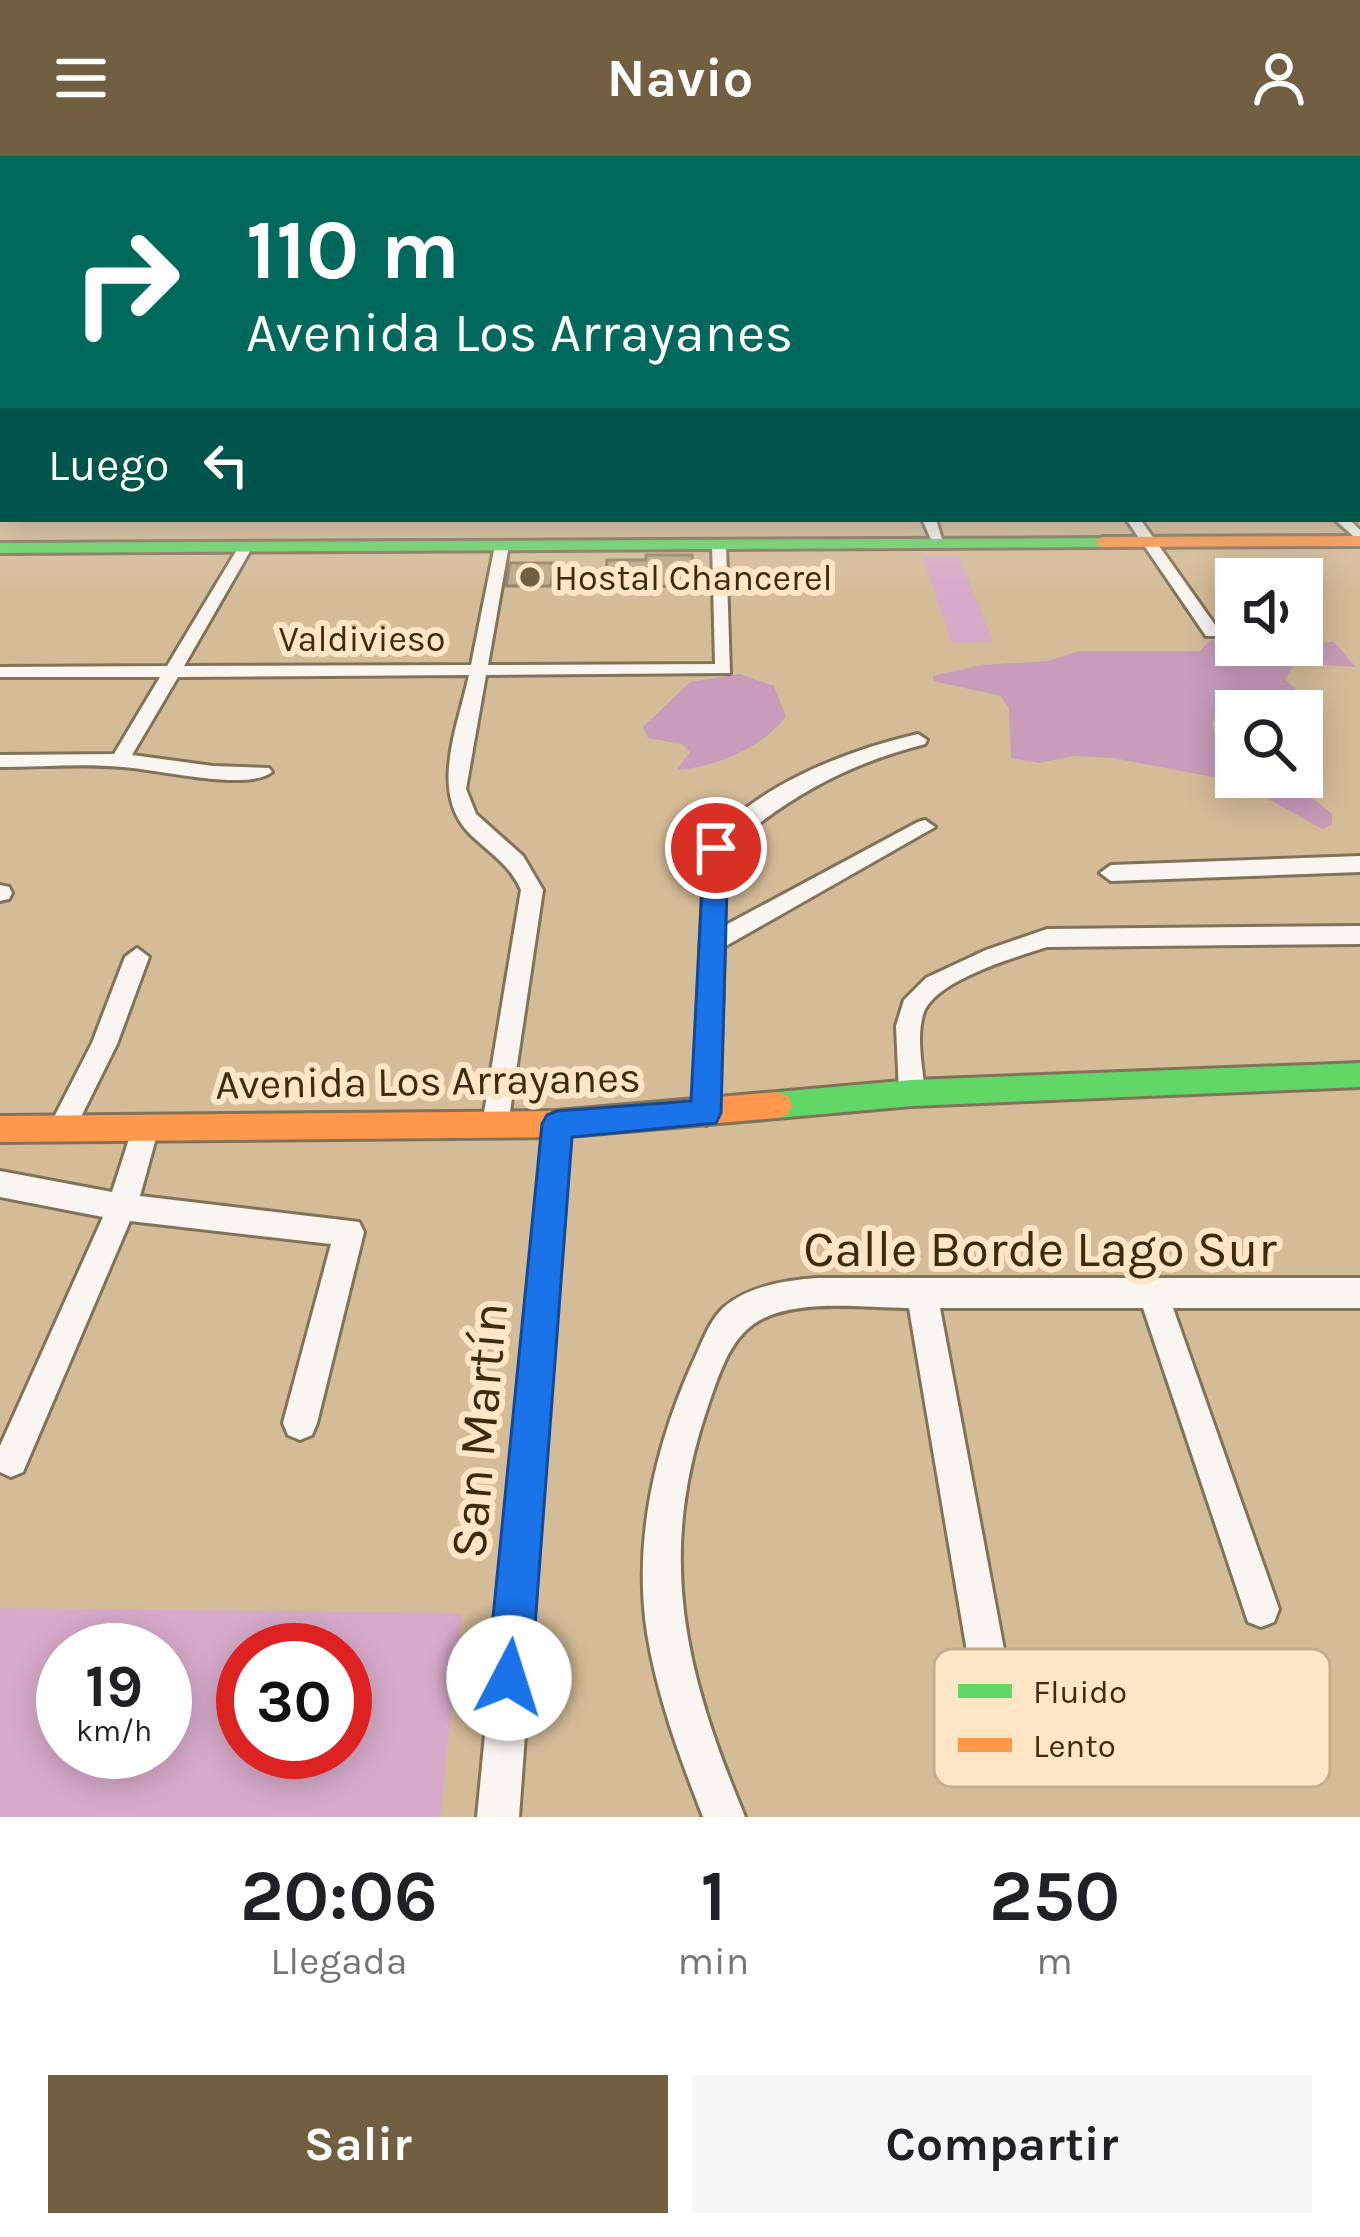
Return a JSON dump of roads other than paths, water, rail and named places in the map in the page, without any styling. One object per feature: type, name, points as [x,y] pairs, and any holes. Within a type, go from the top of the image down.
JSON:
[{"type":"street","points":[[0,548],[719,544],[934,531],[1142,531],[1360,539]]},
{"type":"street","points":[[1142,531],[1212,632]]},
{"type":"street","name":"Valdivieso","points":[[0,672],[724,669],[719,544]]},
{"type":"street","points":[[495,1125],[532,890],[528,876],[511,855],[466,821],[456,789],[502,545]]},
{"type":"street","points":[[120,760],[246,546]]},
{"type":"street","points":[[706,1113],[716,848],[770,799],[867,750],[918,740]]},
{"type":"street","points":[[0,761],[120,760],[213,772],[262,772]]},
{"type":"street","points":[[710,944],[926,827]]},
{"type":"street","points":[[1111,873],[1360,864]]},
{"type":"street","points":[[912,1093],[912,1009],[924,992],[1012,950],[1047,938],[1360,935]]},
{"type":"street","points":[[61,1129],[104,1044],[137,957]]},
{"type":"street","name":"Avenida Los Arrayanes","points":[[0,1129],[557,1124],[912,1093],[1360,1076]]},
{"type":"street","name":"San Martín","points":[[497,1817],[557,1124]]},
{"type":"street","points":[[11,1460],[122,1207],[146,1127]]},
{"type":"street","points":[[0,1184],[122,1207],[349,1232],[300,1423]]},
{"type":"street","name":"Calle Borde Lago Sur","points":[[724,1817],[681,1694],[665,1627],[663,1574],[680,1443],[700,1382],[728,1324],[766,1302],[801,1294],[1360,1294]]},
{"type":"street","points":[[922,1294],[985,1649]]},
{"type":"street","points":[[1153,1294],[1261,1609]]},
{"type":"place","name":"Hostal Chancerel","points":[[530,577]]}]
